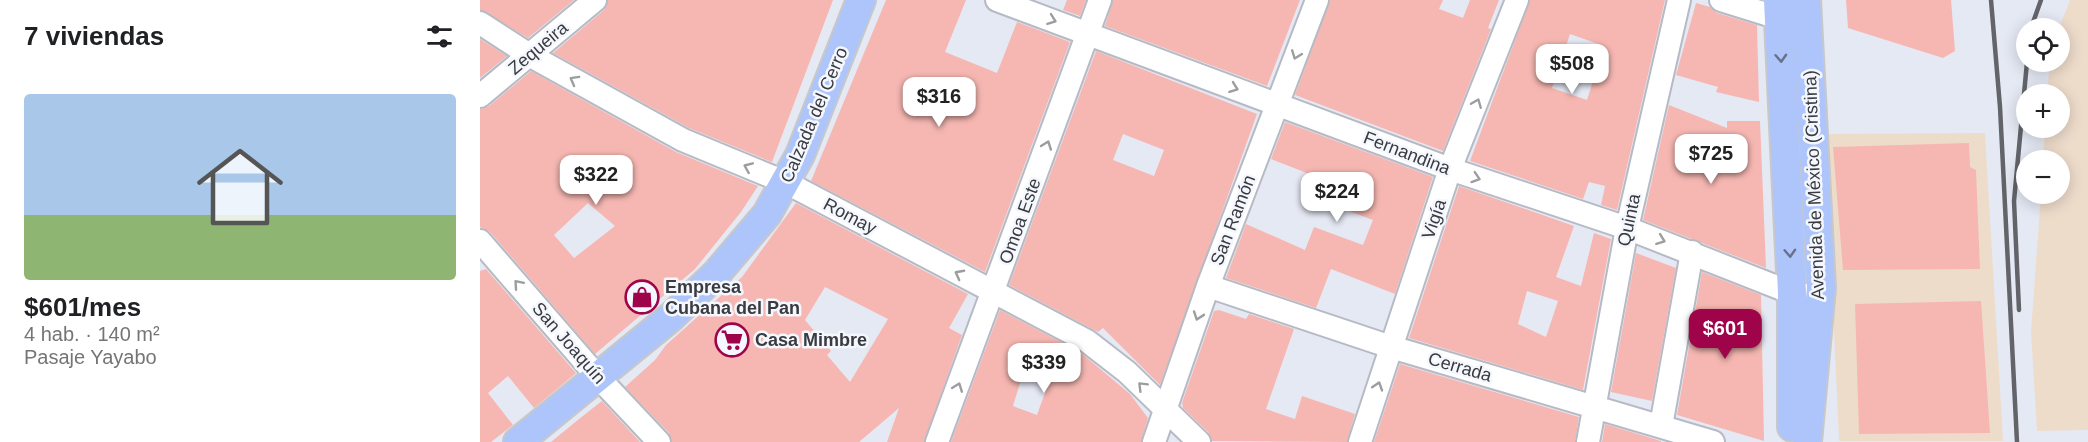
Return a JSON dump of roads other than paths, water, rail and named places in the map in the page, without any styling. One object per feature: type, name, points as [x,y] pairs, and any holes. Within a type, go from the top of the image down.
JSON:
[{"type":"main road","name":"Calzada del Cerro","points":[[518,442],[671,317],[717,273],[767,214],[787,183],[861,0]]},
{"type":"main road","name":"Avenida de México (Cristina)","points":[[1806,0],[1820,296],[1807,442]]},
{"type":"main road","name":"Avenida de México (Cristina)","points":[[1779,9],[1792,293],[1792,442]]},
{"type":"street","name":"Zequeira","points":[[480,96],[531,56],[595,0]]},
{"type":"street","name":"Fernandina","points":[[997,0],[1450,170],[1627,228],[1792,293],[1820,296]]},
{"type":"street","name":"Omoa Este","points":[[937,442],[1100,0]]},
{"type":"street","name":"San Ramón","points":[[1154,442],[1208,286],[1317,0]]},
{"type":"street","name":"Vigía","points":[[1360,442],[1450,170],[1517,0]]},
{"type":"street","name":"Quinta","points":[[1588,442],[1627,228],[1679,0]]},
{"type":"street","points":[[1721,0],[1779,9]]},
{"type":"street","name":"Romay","points":[[480,23],[531,56],[683,140],[787,183],[1087,341],[1127,372],[1199,442]]},
{"type":"street","name":"San Joaquín","points":[[480,241],[488,261],[659,442]]},
{"type":"street","points":[[1661,426],[1692,252]]},
{"type":"street","name":"Cerrada","points":[[1208,286],[1391,347],[1713,442]]},
{"type":"railway","points":[[1991,0],[2000,107],[2017,442]]},
{"type":"railway","points":[[2035,18],[2041,0]]},
{"type":"railway","points":[[2019,310],[2014,201],[2026,72]]},
{"type":"place","name":"Empresa Cubana del Pan","points":[[642,297]]},
{"type":"place","name":"Casa Mimbre","points":[[732,340]]}]
